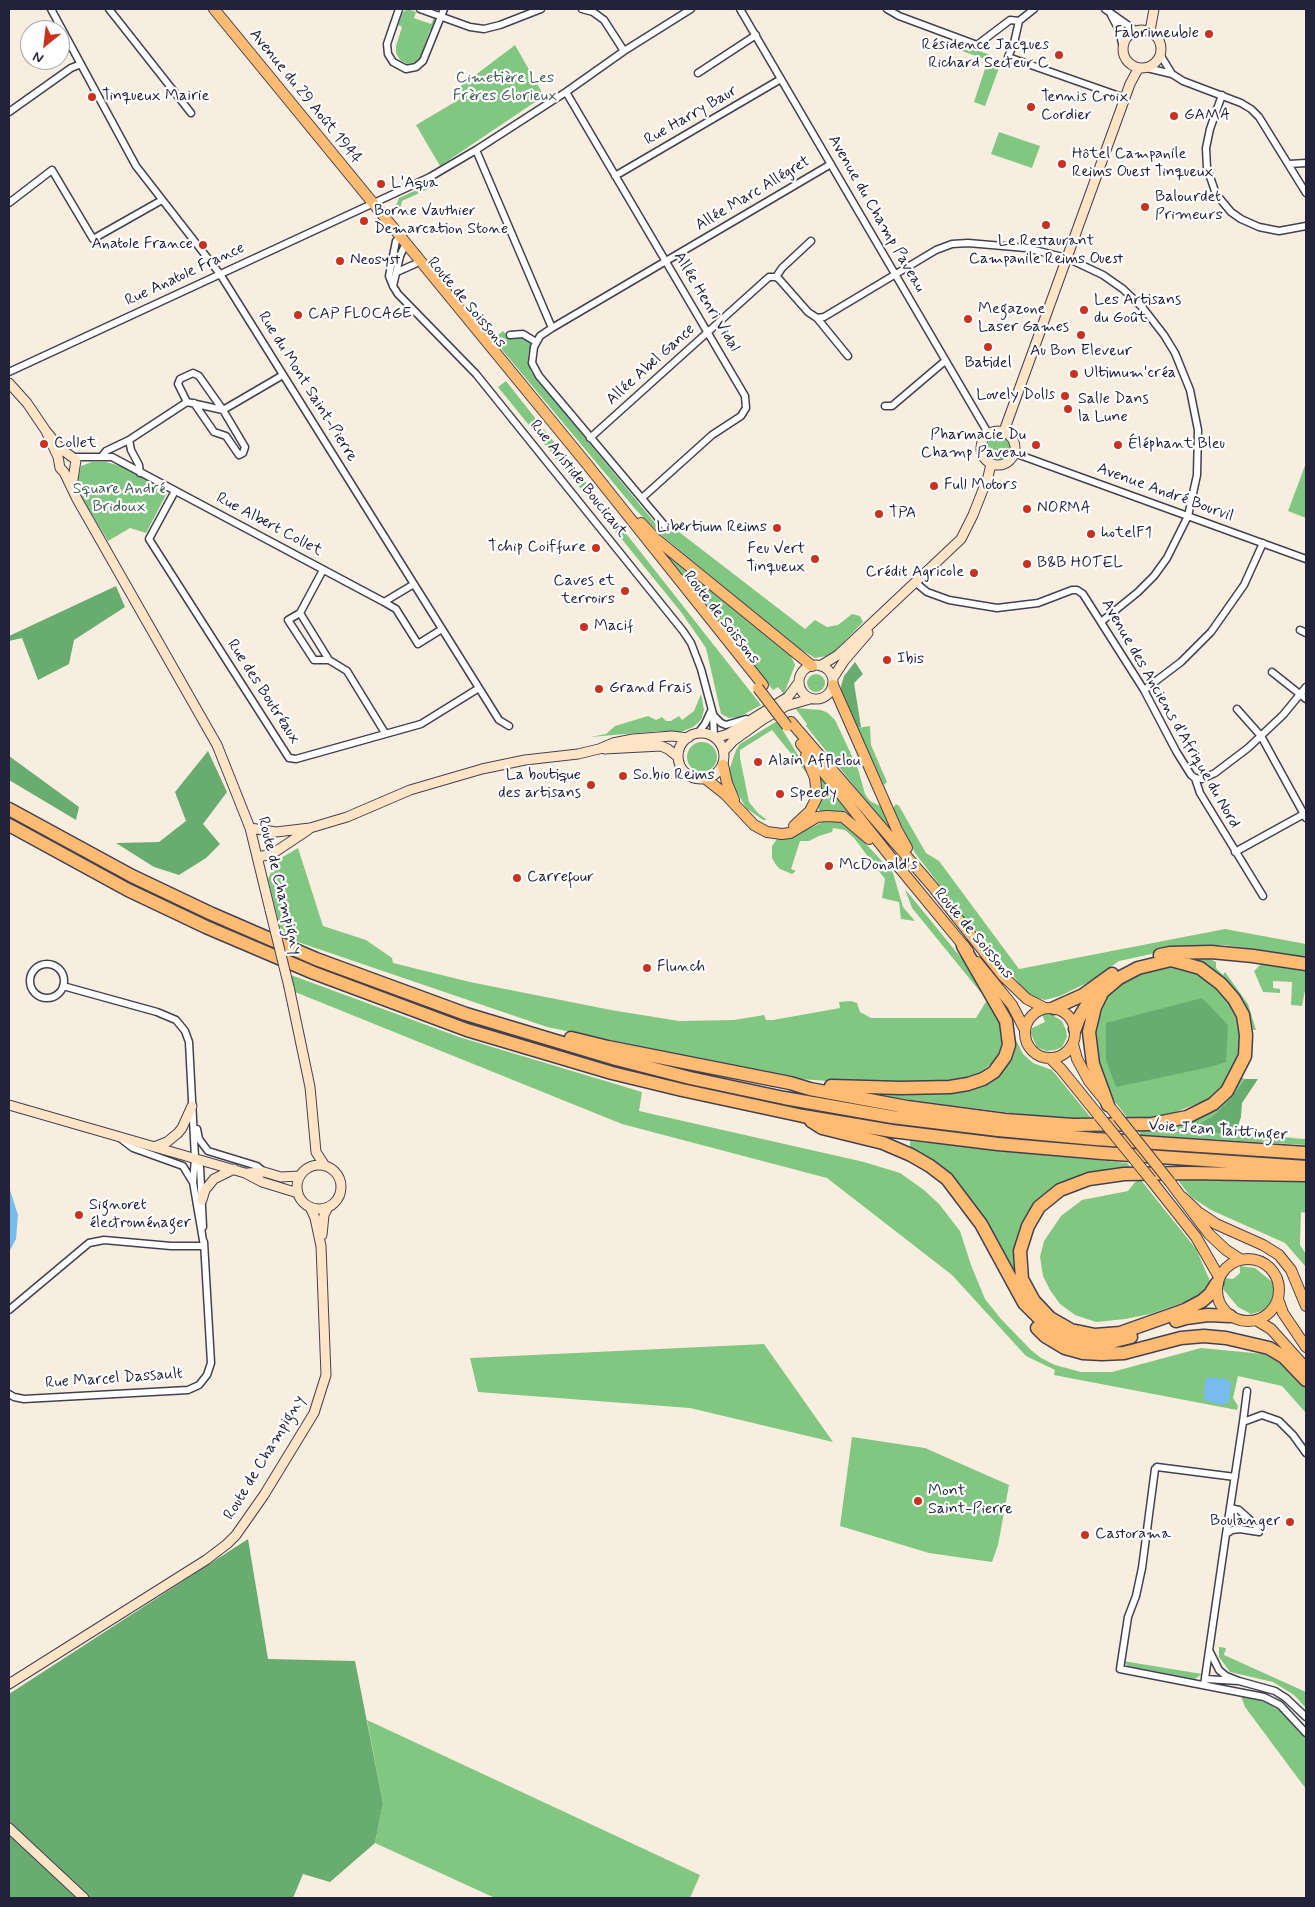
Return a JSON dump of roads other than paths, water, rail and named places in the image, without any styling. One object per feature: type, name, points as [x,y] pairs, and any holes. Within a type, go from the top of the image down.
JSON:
[{"type":"highway","points":[[9,809],[123,871],[220,918],[316,959],[418,998],[490,1022],[532,1028],[608,1047],[790,1083],[810,1089],[907,1107],[1005,1120],[1073,1125],[1152,1124],[1187,1117],[1213,1104],[1227,1091],[1245,1056],[1246,1035],[1243,1014],[1234,1000],[1221,984],[1200,968],[1171,960],[1138,968],[1119,978],[1083,1011],[1075,1029]]},
{"type":"highway","points":[[9,825],[128,890],[206,927],[314,973],[417,1012],[526,1049],[612,1073],[803,1116],[822,1128],[883,1143],[911,1155],[947,1179],[981,1224],[1024,1303],[1050,1329],[1068,1339],[1099,1345],[1120,1341],[1186,1318],[1208,1315],[1230,1316]]},
{"type":"highway","points":[[790,1083],[844,1087],[950,1086],[968,1084],[983,1079],[994,1072],[1005,1057],[1008,1045],[1006,1021],[963,946]]},
{"type":"highway","points":[[1050,1008],[1083,995],[1113,973],[1137,960],[1170,953],[1211,952],[1306,964]]},
{"type":"highway","points":[[1104,991],[1095,1007],[1089,1032],[1093,1064],[1108,1105]]},
{"type":"highway","name":"Voie Jean Taittinger","points":[[490,1022],[616,1060],[690,1078],[784,1098],[902,1118],[998,1130],[1128,1142],[1306,1154]]},
{"type":"highway","name":"Voie Jean Taittinger","points":[[803,1116],[892,1131],[989,1143],[1139,1156],[1306,1167]]},
{"type":"highway","points":[[1218,1280],[1210,1294],[1202,1301],[1185,1310],[1120,1333],[1095,1335],[1071,1330],[1050,1318],[1034,1301],[1022,1279],[1020,1251],[1028,1226],[1039,1207],[1060,1190],[1089,1179],[1124,1174],[1170,1173],[1306,1175]]},
{"type":"highway","points":[[1024,1303],[1027,1318],[1045,1336],[1065,1348],[1083,1353],[1124,1353],[1181,1338],[1204,1336],[1226,1338],[1269,1348],[1284,1357],[1306,1380]]},
{"type":"main road","name":"Avenue du 29 Août 1944","points":[[214,9],[373,205]]},
{"type":"main road","name":"Route de Soissons","points":[[373,205],[415,264],[466,321],[761,687]]},
{"type":"main road","name":"Route de Soissons","points":[[402,245],[586,463],[789,724],[933,887],[1016,990],[1034,1004],[1050,1008]]},
{"type":"main road","points":[[586,463],[656,539],[816,666]]},
{"type":"main road","points":[[833,681],[897,830],[933,887]]},
{"type":"main road","name":"Route de Soissons","points":[[789,724],[801,744],[892,860],[1012,1005],[1024,1028]]},
{"type":"main road","points":[[775,834],[788,830],[798,824],[810,811],[817,797],[816,778],[801,744]]},
{"type":"main road","points":[[723,765],[727,783],[736,805]]},
{"type":"main road","points":[[706,779],[725,794],[754,825],[767,832],[775,834],[790,833],[818,817],[843,817],[854,824],[892,860]]},
{"type":"main road","points":[[1073,1044],[1068,1052],[1060,1057],[1051,1059],[1038,1056],[1028,1047],[1024,1028],[1032,1015],[1050,1008],[1068,1015],[1075,1029],[1074,1053],[1089,1081],[1182,1197],[1209,1234],[1226,1250],[1240,1259],[1257,1260],[1270,1268],[1278,1282],[1278,1299],[1283,1312],[1306,1347]]},
{"type":"main road","points":[[1051,1059],[1196,1237],[1218,1280]]},
{"type":"main road","points":[[1182,1197],[1198,1212],[1216,1224],[1279,1255],[1292,1270],[1306,1306]]},
{"type":"main road","points":[[1240,1259],[1225,1268],[1218,1280],[1216,1292],[1223,1309],[1230,1316],[1247,1321],[1256,1320],[1270,1312],[1278,1299]]},
{"type":"main road","points":[[1256,1320],[1271,1329],[1306,1368]]},
{"type":"street","name":"Rue du Mont Saint-Pierre","points":[[51,9],[136,166],[220,274],[499,720],[508,726]]},
{"type":"street","points":[[110,9],[191,113]]},
{"type":"street","points":[[399,9],[387,48],[393,62],[406,69],[416,67],[423,61],[444,9]]},
{"type":"street","points":[[420,9],[470,27],[484,29],[500,25],[541,9]]},
{"type":"street","points":[[582,9],[593,12],[604,20],[624,50]]},
{"type":"street","name":"Rue Anatole France","points":[[9,372],[430,177],[566,92],[624,50],[690,9]]},
{"type":"street","name":"Avenue du Champ Paveau","points":[[740,9],[988,434]]},
{"type":"street","points":[[887,9],[899,16],[977,45],[1010,20],[1019,21]]},
{"type":"street","points":[[1034,9],[1019,21],[1014,43],[1008,57],[1125,98]]},
{"type":"street","points":[[1108,11],[1136,31]]},
{"type":"street","points":[[1108,11],[1119,30],[1126,61],[1138,68],[1148,68],[1172,74],[1183,81],[1241,103],[1255,113],[1306,193]]},
{"type":"street","points":[[1150,32],[1153,12]]},
{"type":"street","points":[[1122,48],[1129,34],[1136,31],[1143,30],[1156,35],[1162,48],[1161,56],[1153,66],[1148,68]]},
{"type":"street","points":[[698,73],[756,35]]},
{"type":"street","points":[[1161,56],[1172,74]]},
{"type":"street","points":[[9,112],[71,68],[81,64]]},
{"type":"street","points":[[1004,431],[1125,98],[1138,68]]},
{"type":"street","name":"Rue Harry Baur","points":[[615,176],[781,79]]},
{"type":"street","name":"Allée Henri Vidal","points":[[566,92],[745,396],[746,408],[741,416],[712,436],[642,498]]},
{"type":"street","points":[[1222,95],[1210,129],[1206,148],[1207,168],[1216,194],[1231,212],[1259,227],[1279,231],[1306,226]]},
{"type":"street","points":[[476,150],[552,328]]},
{"type":"street","points":[[1289,164],[1306,163]]},
{"type":"street","name":"Allée Marc Allégret","points":[[536,342],[545,332],[830,164]]},
{"type":"street","points":[[9,203],[52,170],[93,239],[162,200]]},
{"type":"street","name":"Allée Abel Gance","points":[[590,438],[769,277],[776,277],[782,268],[811,241]]},
{"type":"street","points":[[817,318],[824,317],[936,250],[960,243],[979,243],[1026,248],[1067,258],[1090,268],[1123,289],[1154,320],[1175,353],[1190,390],[1198,430],[1197,475],[1188,516],[1174,546],[1154,576],[1129,601],[1101,622]]},
{"type":"street","points":[[393,286],[402,245]]},
{"type":"street","points":[[393,286],[389,276],[402,245]]},
{"type":"street","points":[[397,272],[415,264]]},
{"type":"street","points":[[776,277],[808,312],[817,318],[848,356]]},
{"type":"street","name":"Rue Aristide Boucicaut","points":[[393,286],[398,294],[476,374],[683,631],[697,655],[712,712],[715,737]]},
{"type":"street","points":[[510,335],[523,334],[536,342],[532,358],[534,368],[590,438],[665,526]]},
{"type":"street","points":[[886,406],[892,406],[946,361]]},
{"type":"street","points":[[193,373],[199,376],[223,410],[245,447],[245,450],[240,454],[226,436],[214,432],[178,384],[180,379],[193,373]]},
{"type":"street","points":[[191,402],[223,410],[283,375]]},
{"type":"street","name":"Route de Champigny","points":[[9,383],[27,403],[60,448],[72,456]]},
{"type":"street","name":"Rue Albert Collet","points":[[102,456],[106,451],[130,440],[191,402]]},
{"type":"street","name":"Route de Champigny","points":[[46,431],[59,460],[59,466],[216,746],[250,828],[289,988],[310,1087],[316,1152],[312,1167]]},
{"type":"street","points":[[993,431],[1004,431],[1014,440],[1014,453],[1011,460],[1005,464],[991,464],[981,454],[980,446],[988,434],[993,431]]},
{"type":"street","points":[[130,440],[131,450],[139,465],[140,472]]},
{"type":"street","name":"Avenue André Bourvil","points":[[1014,453],[1306,559]]},
{"type":"street","points":[[59,460],[65,455],[72,456],[76,460],[72,489]]},
{"type":"street","name":"Rue Albert Collet","points":[[72,456],[88,458],[112,457],[384,602],[396,609],[418,644],[442,629]]},
{"type":"street","name":"Rue Albert Collet","points":[[75,468],[88,458]]},
{"type":"street","points":[[715,737],[728,734],[788,697],[799,682],[803,672],[838,655],[961,538],[973,515],[991,464]]},
{"type":"street","points":[[64,472],[68,473],[75,468]]},
{"type":"street","name":"Rue des Boutréaux","points":[[175,491],[149,539],[289,758],[296,759],[421,724],[479,688]]},
{"type":"street","points":[[1144,690],[1181,662],[1211,632],[1236,598],[1263,543]]},
{"type":"street","points":[[323,570],[300,613],[288,620],[314,660],[329,660]]},
{"type":"street","points":[[724,751],[733,741],[762,720],[786,706],[810,698],[822,698],[831,691],[833,681],[844,661],[915,582]]},
{"type":"street","name":"Avenue des Anciens d'Afrique du Nord","points":[[915,582],[927,592],[949,600],[997,608],[1038,603],[1067,591],[1077,590],[1086,597],[1144,690],[1176,751],[1188,771],[1195,778],[1200,793],[1263,896]]},
{"type":"street","points":[[384,602],[414,584]]},
{"type":"street","points":[[300,613],[329,660],[347,672],[385,734]]},
{"type":"street","points":[[816,666],[826,668],[833,681]]},
{"type":"street","points":[[1272,672],[1303,696]]},
{"type":"street","points":[[799,682],[802,692],[810,698]]},
{"type":"street","points":[[1195,778],[1202,779],[1215,773],[1248,748],[1303,696],[1306,687]]},
{"type":"street","points":[[1237,709],[1261,736],[1305,816]]},
{"type":"street","points":[[697,734],[712,712],[721,724],[726,725],[758,715]]},
{"type":"street","points":[[697,734],[709,734],[715,737],[724,751],[723,765],[718,773],[706,779],[698,779],[686,774],[679,763],[678,757],[681,746],[688,738],[697,734]]},
{"type":"street","points":[[599,749],[612,743],[633,739],[672,736],[688,738]]},
{"type":"street","points":[[250,828],[276,832],[310,828],[347,817],[410,790],[482,769],[599,749],[661,746],[678,757]]},
{"type":"street","name":"Avenue des Anciens d'Afrique du Nord","points":[[1236,852],[1305,816]]},
{"type":"street","points":[[258,857],[272,854],[310,828]]},
{"type":"street","points":[[45,964],[50,965],[56,967],[63,975],[63,986],[57,995],[46,998],[41,997],[33,990],[30,979],[35,969],[45,964]]},
{"type":"street","points":[[63,986],[157,1012],[176,1020],[185,1031],[189,1042],[195,1158]]},
{"type":"street","points":[[9,1105],[245,1173],[262,1182],[298,1193]]},
{"type":"street","points":[[154,1147],[167,1142],[178,1133],[192,1106]]},
{"type":"street","points":[[192,1106],[199,1139],[208,1151],[257,1166],[264,1172],[281,1178],[300,1176],[312,1167],[325,1166],[337,1176],[341,1186],[336,1201],[328,1207],[319,1209],[310,1207],[301,1199],[298,1193],[300,1176]]},
{"type":"street","points":[[120,1137],[133,1148],[183,1166],[193,1182]]},
{"type":"street","name":"Route de Champigny","points":[[316,1152],[325,1166]]},
{"type":"street","name":"Rue Marcel Dassault","points":[[195,1158],[193,1182],[204,1246]]},
{"type":"street","name":"Rue Marcel Dassault","points":[[9,1394],[24,1399],[188,1390],[199,1385],[207,1376],[211,1363],[200,1167],[195,1158]]},
{"type":"street","points":[[202,1200],[205,1190],[214,1179],[234,1170]]},
{"type":"street","points":[[245,1173],[264,1172]]},
{"type":"street","name":"Route de Champigny","points":[[310,1207],[315,1216],[322,1246]]},
{"type":"street","name":"Route de Champigny","points":[[9,1684],[206,1560],[227,1544],[244,1524],[314,1413],[326,1375],[322,1246],[324,1215],[328,1207]]},
{"type":"street","points":[[9,1310],[89,1243],[104,1240],[171,1246],[204,1246]]},
{"type":"street","points":[[1205,1682],[1247,1391]]},
{"type":"street","points":[[1243,1422],[1262,1415],[1278,1421],[1293,1435],[1306,1453]]},
{"type":"street","points":[[1235,1477],[1158,1467],[1155,1469],[1150,1497],[1148,1536],[1136,1596],[1126,1625],[1120,1669],[1205,1682],[1264,1697],[1280,1705],[1306,1733]]},
{"type":"street","points":[[1226,1534],[1232,1530],[1240,1529],[1259,1532],[1257,1527],[1239,1510],[1230,1508]]},
{"type":"street","points":[[1209,1651],[1219,1670],[1226,1676],[1275,1691],[1286,1698],[1306,1718]]},
{"type":"street","points":[[1205,1682],[1238,1681]]},
{"type":"street","points":[[9,1828],[84,1898]]},
{"type":"water","points":[[9,1187],[18,1215],[16,1239],[9,1252]]},
{"type":"water","points":[[1208,1377],[1225,1379],[1231,1382],[1229,1402],[1224,1405],[1209,1402],[1204,1398],[1205,1381]]},
{"type":"place","name":"Fabrimeuble","points":[[1209,34]]},
{"type":"place","name":"Résidence Jacques Richard Secteur C","points":[[1059,55]]},
{"type":"place","name":"Tinqueux Mairie","points":[[92,97]]},
{"type":"place","name":"Tennis Croix Cordier","points":[[1031,107]]},
{"type":"place","name":"GAMA","points":[[1174,116]]},
{"type":"place","name":"Hôtel Campanile Reims Ouest Tinqueux","points":[[1062,164]]},
{"type":"place","name":"L'Aqua","points":[[381,184]]},
{"type":"place","name":"Balourdet Primeurs","points":[[1145,207]]},
{"type":"place","name":"Borne Vauthier Demarcation Stone","points":[[364,221]]},
{"type":"place","name":"Le Restaurant Campanile Reims Ouest","points":[[1046,225]]},
{"type":"place","name":"Anatole France","points":[[203,245]]},
{"type":"place","name":"Neosyst","points":[[340,261]]},
{"type":"place","name":"Les Artisans du Goût","points":[[1084,310]]},
{"type":"place","name":"CAP FLOCAGE","points":[[298,315]]},
{"type":"place","name":"Megazone Laser Games","points":[[968,319]]},
{"type":"place","name":"Au Bon Eleveur","points":[[1081,335]]},
{"type":"place","name":"Batidel","points":[[988,347]]},
{"type":"place","name":"Ultimum'créa","points":[[1074,374]]},
{"type":"place","name":"Lovely Dolls","points":[[1065,396]]},
{"type":"place","name":"Salle Dans la Lune","points":[[1068,409]]},
{"type":"place","name":"Collet","points":[[44,444]]},
{"type":"place","name":"Pharmacie Du Champ Paveau","points":[[1036,445]]},
{"type":"place","name":"Éléphant Bleu","points":[[1118,445]]},
{"type":"place","name":"Full Motors","points":[[934,486]]},
{"type":"place","name":"NORMA","points":[[1027,509]]},
{"type":"place","name":"TPA","points":[[879,514]]},
{"type":"place","name":"Libertium Reims","points":[[777,528]]},
{"type":"place","name":"hotelF1","points":[[1091,534]]},
{"type":"place","name":"Tchip Coiffure","points":[[596,548]]},
{"type":"place","name":"Feu Vert Tinqueux","points":[[815,559]]},
{"type":"place","name":"B&B HOTEL","points":[[1027,564]]},
{"type":"place","name":"Crédit Agricole","points":[[974,573]]},
{"type":"place","name":"Caves et terroirs","points":[[625,591]]},
{"type":"place","name":"Macif","points":[[584,627]]},
{"type":"place","name":"Ibis","points":[[887,660]]},
{"type":"place","name":"Grand Frais","points":[[599,689]]},
{"type":"place","name":"Alain Afflelou","points":[[758,762]]},
{"type":"place","name":"So.bio Reims","points":[[623,776]]},
{"type":"place","name":"La boutique des artisans","points":[[591,785]]},
{"type":"place","name":"Speedy","points":[[780,794]]},
{"type":"place","name":"McDonald's","points":[[829,866]]},
{"type":"place","name":"Carrefour","points":[[517,878]]},
{"type":"place","name":"Flunch","points":[[647,968]]},
{"type":"place","name":"Signoret électroménager","points":[[79,1215]]},
{"type":"place","name":"Mont Saint-Pierre","points":[[918,1501]]},
{"type":"place","name":"Boulanger","points":[[1290,1522]]},
{"type":"place","name":"Castorama","points":[[1085,1535]]},
{"type":"park label","name":"Cimetière Les Frères Glorieux","points":[[505,88]]},
{"type":"park label","name":"Square André Bridoux","points":[[119,499]]}]
